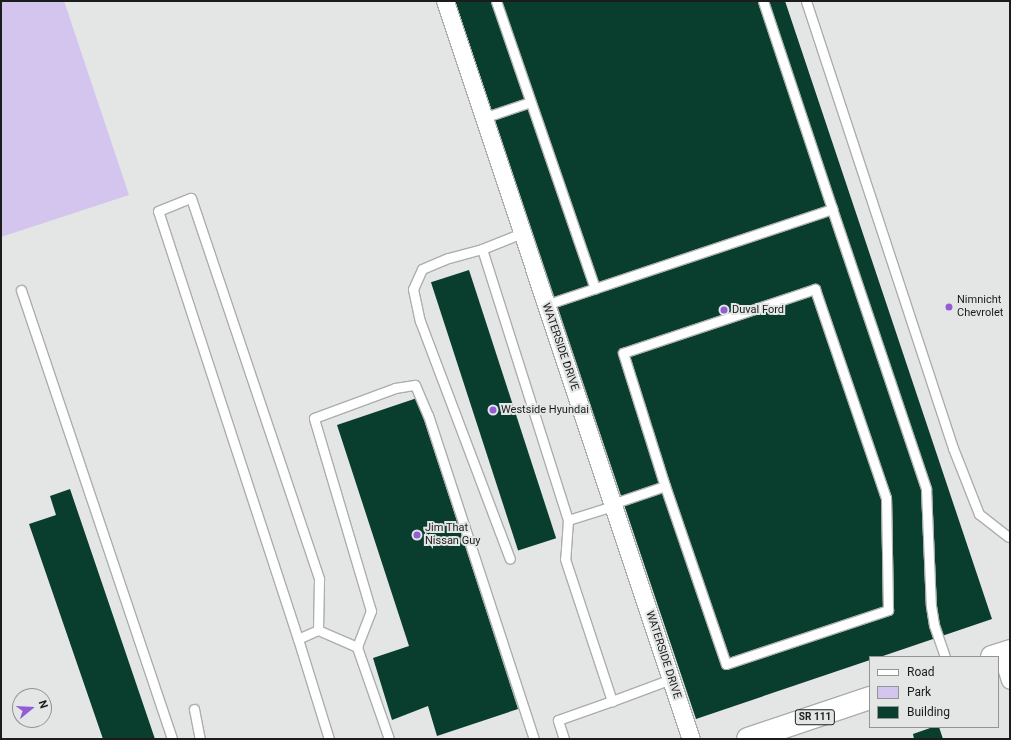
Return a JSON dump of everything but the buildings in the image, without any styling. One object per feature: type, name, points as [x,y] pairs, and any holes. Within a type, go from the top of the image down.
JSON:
[{"type":"main road","name":"SR 111","points":[[748,739],[774,735],[869,698]]},
{"type":"street","name":"WATERSIDE DRIVE","points":[[445,1],[545,305],[691,739]]},
{"type":"street","points":[[1001,654],[1010,680]]},
{"type":"lane","points":[[496,1],[594,288]]},
{"type":"lane","points":[[763,1],[926,490],[931,606],[945,656]]},
{"type":"lane","points":[[806,1],[953,448],[979,514],[1010,538]]},
{"type":"lane","points":[[483,118],[530,102]]},
{"type":"lane","points":[[318,630],[319,579],[191,198],[158,211],[298,639],[329,739]]},
{"type":"lane","points":[[545,305],[832,209]]},
{"type":"lane","points":[[510,559],[420,321],[413,289],[422,269],[448,258],[482,249],[522,233]]},
{"type":"lane","points":[[482,249],[568,520],[565,558],[612,701]]},
{"type":"lane","points":[[814,289],[886,498],[888,610],[726,664],[665,486],[623,353],[814,289]]},
{"type":"lane","points":[[21,290],[172,739]]},
{"type":"lane","points":[[389,739],[357,647],[371,611],[314,418],[395,388],[415,385],[428,415],[534,739]]},
{"type":"lane","points":[[568,520],[665,486]]},
{"type":"lane","points":[[298,639],[318,630],[357,647]]},
{"type":"lane","points":[[564,739],[558,720],[671,679]]},
{"type":"lane","points":[[194,709],[200,739]]},
{"type":"green space","points":[[1,1],[64,1],[129,195],[1,237]]},
{"type":"place","name":"Nimnicht Chevrolet","points":[[949,307]]},
{"type":"place","name":"Duval Ford","points":[[724,310]]},
{"type":"place","name":"Westside Hyundai","points":[[493,410]]},
{"type":"place","name":"Jim That Nissan Guy","points":[[417,535]]}]
